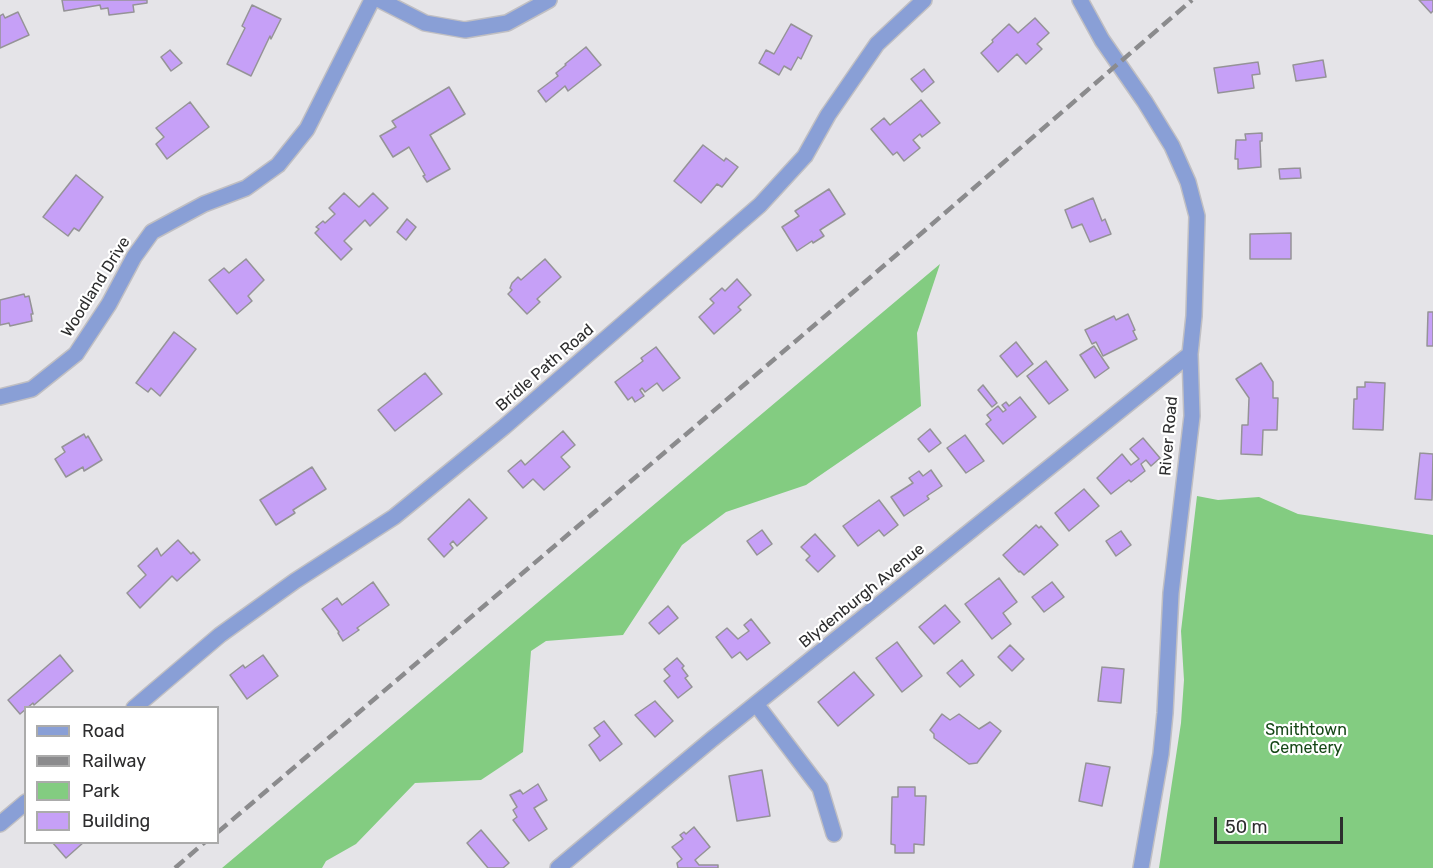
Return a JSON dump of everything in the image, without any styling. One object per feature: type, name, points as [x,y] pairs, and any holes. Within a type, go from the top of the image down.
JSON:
[{"type":"street","name":"Woodland Drive","points":[[0,397],[33,389],[76,354],[109,304],[134,257],[152,232],[204,204],[246,188],[278,165],[307,129],[372,0]]},
{"type":"street","points":[[380,0],[424,23],[465,30],[507,23],[549,0]]},
{"type":"street","name":"Bridle Path Road","points":[[136,706],[220,635],[296,581],[394,517],[504,427],[760,205],[805,156],[828,115],[877,44],[924,0]]},
{"type":"street","name":"River Road","points":[[1080,0],[1102,40],[1172,146],[1188,182],[1197,216],[1194,316],[1190,354],[1192,416],[1171,593],[1164,723],[1141,868]]},
{"type":"street","name":"Blydenburgh Avenue","points":[[558,868],[572,862],[756,704],[1190,354]]},
{"type":"street","points":[[756,704],[820,788],[834,834]]},
{"type":"street","points":[[0,824],[24,804]]},
{"type":"green space","points":[[940,264],[917,333],[921,406],[806,485],[726,512],[682,545],[623,635],[546,641],[531,651],[523,752],[481,780],[415,783],[356,844],[326,861],[322,868],[222,868]]},
{"type":"green space","name":"Smithtown Cemetery","points":[[1197,496],[1218,500],[1259,497],[1298,514],[1433,535],[1433,868],[1159,868],[1181,723],[1184,680],[1181,631]]},
{"type":"building","points":[[62,0],[147,0],[147,3],[133,5],[134,12],[109,15],[108,8],[101,9],[100,5],[64,11]]},
{"type":"building","points":[[1419,0],[1433,0],[1433,11],[1431,13]]},
{"type":"building","points":[[252,5],[281,19],[271,39],[270,36],[251,76],[227,64],[245,28],[242,26]]},
{"type":"building","points":[[18,12],[29,35],[0,48],[0,16],[3,14],[5,18]]},
{"type":"building","points":[[1035,18],[1049,33],[1037,44],[1042,49],[1026,64],[1017,54],[998,72],[981,53],[1009,24],[1018,33]]},
{"type":"building","points":[[791,24],[812,36],[801,59],[798,57],[791,70],[784,66],[779,75],[759,63],[766,50],[774,54]]},
{"type":"building","points":[[586,47],[601,65],[568,91],[565,86],[546,102],[538,91],[558,76],[556,73]]},
{"type":"building","points":[[170,50],[182,63],[171,71],[161,57]]},
{"type":"building","points":[[1323,60],[1326,77],[1296,81],[1293,65]]},
{"type":"building","points":[[1258,62],[1260,74],[1252,75],[1254,88],[1218,93],[1214,68]]},
{"type":"building","points":[[924,69],[934,82],[922,92],[911,79]]},
{"type":"building","points":[[449,87],[465,114],[430,135],[450,169],[427,182],[409,147],[393,157],[380,136],[396,127],[392,121]]},
{"type":"building","points":[[921,100],[940,123],[922,137],[920,134],[913,140],[920,148],[904,161],[897,152],[893,155],[871,129],[884,118],[890,125]]},
{"type":"building","points":[[190,102],[209,127],[167,159],[156,144],[164,137],[156,128]]},
{"type":"building","points":[[1262,133],[1261,167],[1238,169],[1238,159],[1235,159],[1236,140],[1246,140],[1245,134]]},
{"type":"building","points":[[703,145],[724,161],[726,158],[738,167],[722,187],[717,184],[701,203],[674,181]]},
{"type":"building","points":[[1300,168],[1301,178],[1280,179],[1279,169]]},
{"type":"building","points":[[76,175],[103,197],[79,231],[74,228],[68,236],[43,217]]},
{"type":"building","points":[[829,189],[845,214],[820,230],[824,236],[797,251],[782,227],[799,216],[795,211]]},
{"type":"building","points":[[344,193],[359,207],[373,193],[388,208],[370,226],[365,220],[344,241],[352,249],[341,260],[315,233],[319,229],[316,227],[335,214],[329,208]]},
{"type":"building","points":[[1093,198],[1102,221],[1105,219],[1111,234],[1090,242],[1082,224],[1072,228],[1065,210]]},
{"type":"building","points":[[407,219],[416,227],[406,240],[397,232]]},
{"type":"building","points":[[1291,233],[1291,259],[1250,259],[1250,234]]},
{"type":"building","points":[[246,259],[264,280],[248,296],[252,301],[237,314],[209,280],[224,268],[229,273]]},
{"type":"building","points":[[545,259],[561,277],[537,299],[540,302],[527,314],[508,294],[512,290],[510,288],[512,283],[518,277],[521,280]]},
{"type":"building","points":[[737,279],[751,295],[738,307],[741,310],[714,334],[699,317],[714,303],[710,299],[722,288],[725,291]]},
{"type":"building","points":[[24,294],[25,297],[29,296],[33,314],[31,314],[32,321],[10,326],[9,323],[0,325],[0,300]]},
{"type":"building","points":[[1428,312],[1433,312],[1433,346],[1427,346]]},
{"type":"building","points":[[1128,314],[1137,339],[1103,356],[1096,342],[1092,344],[1085,330],[1114,316],[1116,320]]},
{"type":"building","points":[[174,332],[196,349],[160,396],[151,388],[148,392],[136,383]]},
{"type":"building","points":[[1016,342],[1033,364],[1017,377],[1000,356]]},
{"type":"building","points":[[1094,346],[1109,368],[1095,378],[1080,355]]},
{"type":"building","points":[[656,347],[680,378],[663,391],[657,383],[645,392],[642,388],[640,390],[644,396],[635,402],[632,397],[628,400],[615,382],[643,361],[641,358]]},
{"type":"building","points":[[1046,361],[1068,390],[1049,404],[1027,376]]},
{"type":"building","points":[[1261,363],[1273,382],[1273,398],[1278,398],[1277,430],[1263,430],[1262,455],[1241,454],[1242,425],[1248,425],[1249,398],[1236,379]]},
{"type":"building","points":[[425,373],[442,394],[395,431],[378,410]]},
{"type":"building","points":[[1365,382],[1385,383],[1383,430],[1353,429],[1354,399],[1357,399],[1357,387],[1365,387]]},
{"type":"building","points":[[983,385],[997,403],[992,407],[978,390]]},
{"type":"building","points":[[1020,397],[1036,417],[1003,444],[986,424],[991,420],[987,415],[998,406],[1003,412],[1006,410],[1002,405],[1006,402],[1009,406]]},
{"type":"building","points":[[930,429],[941,443],[929,452],[918,439]]},
{"type":"building","points":[[563,431],[575,445],[561,457],[570,467],[544,490],[533,479],[523,488],[508,471],[521,460],[525,465]]},
{"type":"building","points":[[84,434],[86,438],[88,436],[102,460],[84,471],[83,467],[66,477],[55,459],[65,452],[62,447]]},
{"type":"building","points":[[965,435],[984,461],[966,473],[947,448]]},
{"type":"building","points":[[1143,438],[1160,458],[1151,466],[1146,460],[1141,464],[1145,471],[1111,494],[1097,478],[1122,454],[1131,465],[1139,459],[1130,449]]},
{"type":"building","points":[[1420,453],[1433,454],[1432,500],[1415,499]]},
{"type":"building","points":[[312,467],[326,489],[293,510],[295,513],[276,525],[260,500]]},
{"type":"building","points":[[931,470],[942,486],[927,496],[929,499],[904,516],[891,497],[913,483],[909,478],[919,471],[923,476]]},
{"type":"building","points":[[1084,489],[1099,506],[1069,531],[1055,513]]},
{"type":"building","points":[[469,499],[487,518],[457,546],[453,541],[450,544],[453,548],[444,557],[428,539]]},
{"type":"building","points":[[879,500],[898,525],[884,536],[879,530],[858,546],[843,526]]},
{"type":"building","points":[[1036,525],[1039,528],[1041,526],[1058,545],[1024,575],[1003,555]]},
{"type":"building","points":[[762,530],[772,544],[757,555],[747,541]]},
{"type":"building","points":[[1121,531],[1131,545],[1116,556],[1106,541]]},
{"type":"building","points":[[815,534],[835,556],[818,572],[806,560],[810,556],[801,547]]},
{"type":"building","points":[[178,540],[200,560],[177,581],[172,576],[140,608],[127,593],[146,575],[138,566],[157,548],[161,556]]},
{"type":"building","points":[[999,578],[1017,602],[1003,613],[1011,624],[992,639],[965,604]]},
{"type":"building","points":[[373,582],[389,605],[343,641],[322,609],[337,598],[342,605]]},
{"type":"building","points":[[1052,582],[1064,597],[1044,612],[1032,597]]},
{"type":"building","points":[[945,605],[960,622],[934,644],[919,627]]},
{"type":"building","points":[[668,606],[678,618],[659,634],[649,623]]},
{"type":"building","points":[[751,619],[770,643],[747,660],[740,652],[732,658],[716,637],[727,628],[738,639],[749,631],[744,625]]},
{"type":"building","points":[[897,642],[922,676],[902,692],[876,658]]},
{"type":"building","points":[[1010,645],[1024,659],[1012,671],[998,657]]},
{"type":"building","points":[[60,655],[73,671],[34,705],[33,703],[24,706],[24,711],[20,714],[8,700]]},
{"type":"building","points":[[263,655],[278,676],[247,699],[230,675],[243,665],[245,668]]},
{"type":"building","points":[[677,658],[684,666],[682,668],[688,676],[685,678],[692,687],[678,698],[664,681],[670,676],[664,669]]},
{"type":"building","points":[[962,660],[974,675],[960,687],[947,673]]},
{"type":"building","points":[[1102,667],[1124,669],[1121,703],[1098,701]]},
{"type":"building","points":[[854,672],[874,695],[838,726],[818,702]]},
{"type":"building","points":[[655,701],[673,721],[655,737],[635,715]]},
{"type":"building","points":[[942,714],[950,720],[959,714],[979,729],[990,722],[1001,731],[977,763],[969,764],[934,738],[930,730]]},
{"type":"building","points":[[604,721],[622,744],[600,761],[589,745],[600,736],[594,728]]},
{"type":"building","points":[[1086,763],[1110,767],[1102,806],[1079,801]]},
{"type":"building","points":[[762,770],[770,816],[737,821],[729,776]]},
{"type":"building","points":[[538,784],[547,800],[534,808],[547,829],[529,841],[513,820],[517,817],[513,810],[517,807],[510,795],[520,790],[523,794]]},
{"type":"building","points":[[898,787],[915,787],[915,796],[926,796],[924,845],[914,844],[914,853],[895,853],[895,845],[891,844],[892,797],[898,797]]},
{"type":"building","points":[[694,827],[710,847],[695,860],[699,865],[718,865],[718,868],[678,868],[677,863],[682,859],[672,847],[683,839],[680,835],[684,832],[686,834]]},
{"type":"building","points":[[481,830],[509,863],[503,868],[488,868],[467,843]]},
{"type":"building","points":[[54,844],[82,844],[66,858]]},
{"type":"railway","points":[[219,831],[844,300],[1192,0]]},
{"type":"railway","points":[[175,868],[203,844]]}]
